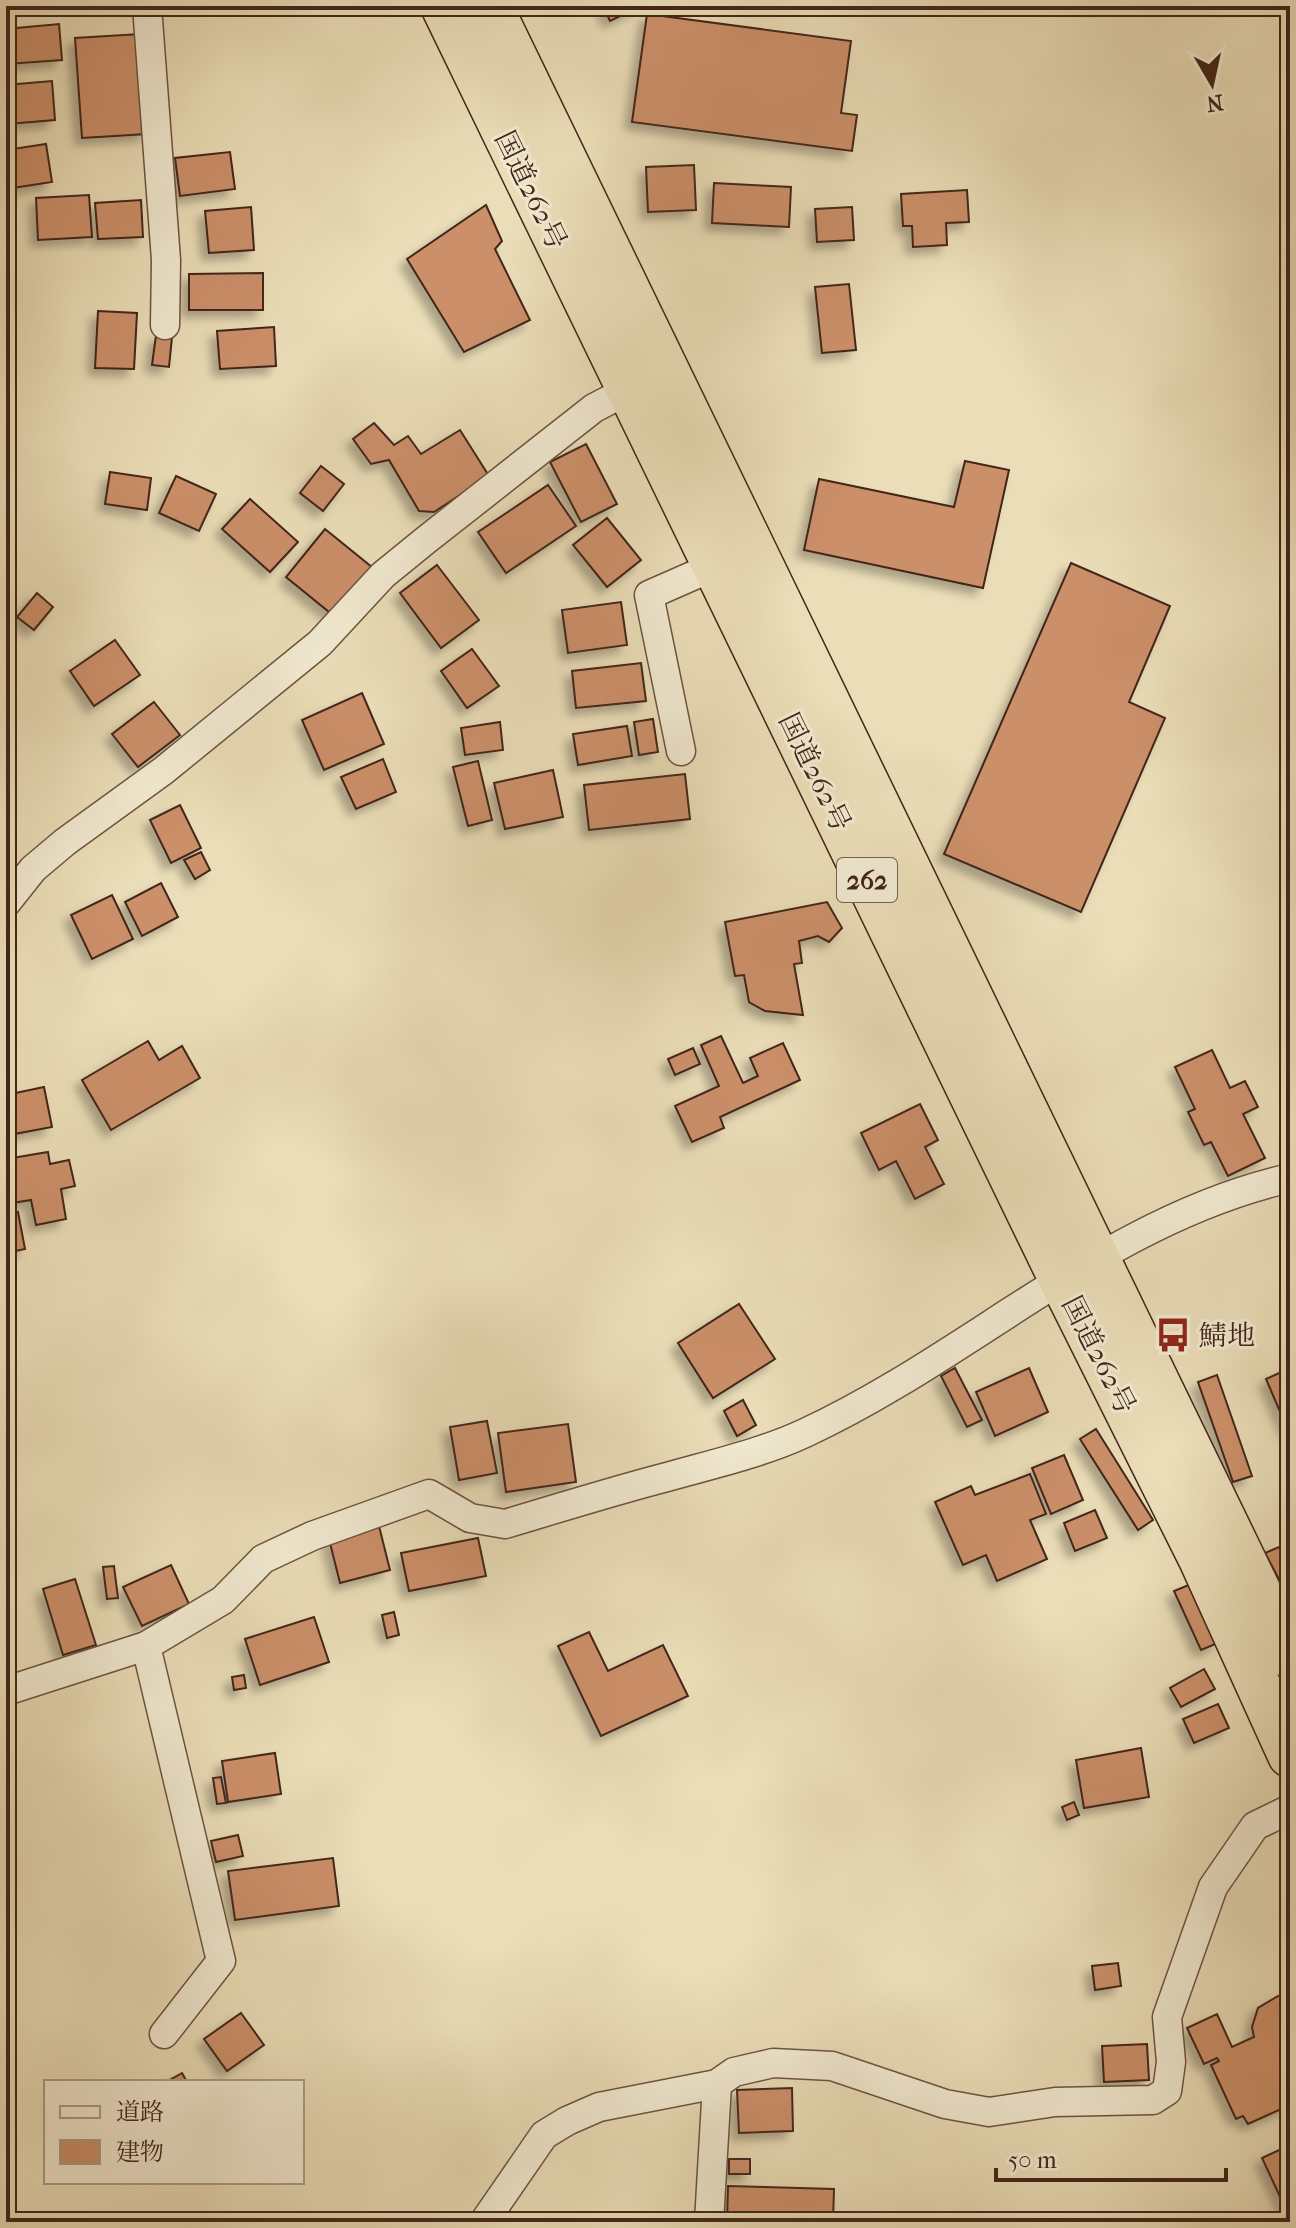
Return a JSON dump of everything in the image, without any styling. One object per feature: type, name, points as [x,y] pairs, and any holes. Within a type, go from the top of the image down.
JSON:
[{"type":"highway","name":"国道262号","points":[[443,6],[715,566],[1079,1270],[1290,1656]]},
{"type":"highway","name":"国道262号","points":[[490,6],[667,370],[1079,1270],[1201,1559],[1290,1755]]},
{"type":"street","points":[[147,6],[166,260],[165,325]]},
{"type":"street","points":[[6,903],[33,869],[65,842],[163,771],[320,643],[394,566],[594,408],[667,370]]},
{"type":"street","points":[[681,751],[649,595],[715,566]]},
{"type":"street","points":[[6,1691],[146,1646],[223,1600],[263,1559],[312,1536],[429,1494],[470,1518],[505,1524],[740,1457],[804,1434],[896,1385],[1079,1270],[1176,1214],[1290,1178]]},
{"type":"street","points":[[146,1646],[221,1961],[164,2034]]},
{"type":"street","points":[[484,2222],[544,2135],[567,2121],[599,2107],[717,2084],[734,2072],[773,2063],[806,2062],[832,2066],[945,2104],[989,2112],[1055,2102],[1153,2100],[1167,2091],[1171,2062],[1167,2017],[1213,1887],[1255,1826],[1290,1809]]},
{"type":"street","points":[[709,2222],[717,2084]]},
{"type":"building","points":[[603,6],[641,6],[610,21]]},
{"type":"building","points":[[647,14],[851,41],[841,113],[857,115],[852,151],[632,122]]},
{"type":"building","points":[[59,24],[62,60],[7,64],[6,29]]},
{"type":"building","points":[[140,34],[147,134],[82,138],[75,38]]},
{"type":"building","points":[[52,81],[55,120],[8,124],[6,85]]},
{"type":"building","points":[[46,144],[52,182],[6,189],[6,150]]},
{"type":"building","points":[[230,152],[235,189],[180,196],[175,158]]},
{"type":"building","points":[[694,165],[696,210],[648,212],[646,167]]},
{"type":"building","points":[[714,183],[791,187],[789,227],[712,223]]},
{"type":"building","points":[[967,190],[969,222],[946,223],[947,245],[913,247],[912,226],[903,226],[901,194]]},
{"type":"building","points":[[89,195],[92,237],[38,240],[36,198]]},
{"type":"building","points":[[141,200],[143,237],[98,239],[95,203]]},
{"type":"building","points":[[486,205],[502,241],[495,249],[530,320],[464,352],[407,259]]},
{"type":"building","points":[[251,207],[254,250],[209,253],[205,211]]},
{"type":"building","points":[[852,207],[854,240],[817,242],[815,209]]},
{"type":"building","points":[[263,273],[263,310],[189,310],[189,274]]},
{"type":"building","points":[[849,284],[856,350],[822,353],[815,287]]},
{"type":"building","points":[[98,311],[137,313],[134,369],[95,368]]},
{"type":"building","points":[[274,327],[276,366],[220,369],[217,331]]},
{"type":"building","points":[[156,335],[172,337],[169,367],[152,365]]},
{"type":"building","points":[[374,423],[394,445],[408,436],[421,454],[460,430],[489,476],[434,512],[419,511],[389,460],[371,464],[353,439]]},
{"type":"building","points":[[586,444],[617,504],[581,522],[550,462]]},
{"type":"building","points":[[965,461],[1009,470],[983,588],[804,550],[819,479],[954,507]]},
{"type":"building","points":[[321,466],[344,484],[323,511],[300,493]]},
{"type":"building","points":[[110,472],[151,478],[147,510],[105,504]]},
{"type":"building","points":[[176,476],[216,494],[199,531],[159,513]]},
{"type":"building","points":[[548,485],[576,526],[506,573],[478,532]]},
{"type":"building","points":[[250,499],[298,542],[270,572],[222,529]]},
{"type":"building","points":[[607,518],[641,560],[607,587],[573,545]]},
{"type":"building","points":[[325,529],[373,568],[334,616],[286,577]]},
{"type":"building","points":[[1071,563],[1170,606],[1129,702],[1165,718],[1081,912],[944,854]]},
{"type":"building","points":[[437,565],[479,620],[441,648],[400,593]]},
{"type":"building","points":[[37,593],[53,607],[34,630],[17,617]]},
{"type":"building","points":[[621,602],[627,645],[568,653],[562,610]]},
{"type":"building","points":[[115,640],[140,675],[94,706],[70,671]]},
{"type":"building","points":[[472,649],[499,686],[467,708],[441,671]]},
{"type":"building","points":[[641,663],[646,701],[576,708],[572,671]]},
{"type":"building","points":[[362,693],[384,744],[324,770],[302,720]]},
{"type":"building","points":[[154,702],[180,735],[138,767],[112,734]]},
{"type":"building","points":[[653,719],[658,752],[639,755],[634,722]]},
{"type":"building","points":[[500,722],[503,750],[465,755],[461,728]]},
{"type":"building","points":[[627,726],[632,756],[578,765],[573,734]]},
{"type":"building","points":[[383,759],[396,792],[356,809],[341,777]]},
{"type":"building","points":[[478,761],[492,820],[468,826],[453,767]]},
{"type":"building","points":[[553,770],[563,817],[505,829],[494,783]]},
{"type":"building","points":[[685,774],[690,819],[589,830],[584,785]]},
{"type":"building","points":[[180,805],[201,848],[171,863],[150,820]]},
{"type":"building","points":[[201,852],[210,870],[195,879],[184,860]]},
{"type":"building","points":[[161,883],[178,917],[142,936],[125,902]]},
{"type":"building","points":[[112,895],[133,939],[92,959],[71,915]]},
{"type":"building","points":[[827,902],[842,928],[829,942],[818,936],[799,941],[802,963],[794,964],[803,1015],[765,1011],[749,1002],[744,975],[735,976],[725,922]]},
{"type":"building","points":[[721,1036],[743,1083],[758,1076],[750,1058],[783,1043],[800,1080],[720,1117],[724,1128],[692,1142],[675,1106],[719,1086],[701,1045]]},
{"type":"building","points":[[148,1041],[159,1060],[182,1046],[200,1078],[111,1130],[82,1080]]},
{"type":"building","points":[[693,1048],[700,1064],[675,1075],[668,1059]]},
{"type":"building","points":[[1212,1050],[1230,1088],[1245,1081],[1258,1107],[1243,1114],[1265,1158],[1228,1176],[1211,1142],[1204,1145],[1188,1112],[1195,1109],[1175,1067]]},
{"type":"building","points":[[44,1087],[52,1127],[9,1135],[6,1095]]},
{"type":"building","points":[[920,1104],[938,1140],[925,1147],[944,1184],[915,1199],[896,1161],[879,1170],[861,1133]]},
{"type":"building","points":[[48,1152],[50,1164],[69,1160],[75,1186],[61,1189],[66,1219],[36,1225],[31,1200],[6,1204],[6,1159]]},
{"type":"building","points":[[18,1212],[25,1249],[6,1253],[6,1214]]},
{"type":"building","points":[[739,1304],[775,1359],[713,1398],[678,1343]]},
{"type":"building","points":[[955,1368],[982,1420],[967,1427],[941,1376]]},
{"type":"building","points":[[1029,1368],[1048,1412],[995,1436],[976,1392]]},
{"type":"building","points":[[1290,1368],[1290,1435],[1266,1379]]},
{"type":"building","points":[[1217,1375],[1252,1476],[1233,1482],[1198,1382]]},
{"type":"building","points":[[743,1400],[756,1425],[737,1436],[724,1411]]},
{"type":"building","points":[[487,1421],[497,1473],[459,1480],[450,1427]]},
{"type":"building","points":[[568,1424],[576,1482],[506,1492],[498,1433]]},
{"type":"building","points":[[1096,1429],[1153,1520],[1138,1530],[1080,1439]]},
{"type":"building","points":[[1064,1455],[1083,1500],[1051,1514],[1032,1468]]},
{"type":"building","points":[[1030,1474],[1046,1514],[1030,1520],[1047,1559],[997,1581],[986,1555],[963,1565],[935,1502],[971,1486],[975,1495]]},
{"type":"building","points":[[1095,1510],[1107,1538],[1075,1551],[1064,1523]]},
{"type":"building","points":[[379,1526],[390,1570],[340,1583],[329,1539]]},
{"type":"building","points":[[478,1538],[486,1576],[409,1591],[401,1553]]},
{"type":"building","points":[[1279,1547],[1290,1569],[1290,1600],[1265,1553]]},
{"type":"building","points":[[171,1565],[189,1604],[142,1626],[123,1587]]},
{"type":"building","points":[[114,1566],[118,1598],[107,1599],[103,1567]]},
{"type":"building","points":[[75,1579],[96,1645],[63,1655],[43,1589]]},
{"type":"building","points":[[1191,1584],[1218,1643],[1201,1650],[1174,1591]]},
{"type":"building","points":[[394,1612],[399,1635],[387,1638],[382,1615]]},
{"type":"building","points":[[6,1614],[13,1614],[16,1670],[6,1671]]},
{"type":"building","points":[[314,1617],[329,1662],[260,1685],[245,1639]]},
{"type":"building","points":[[589,1632],[608,1671],[663,1645],[688,1696],[601,1736],[558,1646]]},
{"type":"building","points":[[1204,1669],[1215,1689],[1181,1707],[1170,1688]]},
{"type":"building","points":[[244,1675],[246,1688],[234,1690],[232,1677]]},
{"type":"building","points":[[1218,1704],[1229,1728],[1194,1743],[1183,1719]]},
{"type":"building","points":[[1141,1748],[1149,1797],[1084,1808],[1076,1760]]},
{"type":"building","points":[[275,1753],[281,1794],[228,1802],[222,1761]]},
{"type":"building","points":[[221,1777],[226,1803],[217,1804],[213,1778]]},
{"type":"building","points":[[1074,1802],[1079,1815],[1067,1820],[1062,1807]]},
{"type":"building","points":[[238,1835],[243,1856],[216,1862],[211,1841]]},
{"type":"building","points":[[333,1858],[339,1906],[235,1920],[228,1871]]},
{"type":"building","points":[[1118,1963],[1121,1986],[1095,1990],[1092,1966]]},
{"type":"building","points":[[1278,1996],[1290,1997],[1290,2105],[1248,2124],[1243,2116],[1236,2119],[1211,2065],[1219,2061],[1217,2058],[1204,2064],[1187,2028],[1217,2014],[1232,2047],[1254,2037],[1252,2027],[1258,2008]]},
{"type":"building","points":[[241,2013],[264,2045],[227,2071],[204,2039]]},
{"type":"building","points":[[1147,2044],[1149,2080],[1104,2082],[1102,2046]]},
{"type":"building","points":[[182,2073],[186,2080],[170,2080]]},
{"type":"building","points":[[792,2088],[793,2131],[739,2133],[737,2090]]},
{"type":"building","points":[[1290,2145],[1290,2218],[1262,2158]]},
{"type":"building","points":[[729,2159],[750,2159],[750,2174],[729,2174]]},
{"type":"building","points":[[728,2186],[834,2189],[833,2222],[727,2222]]},
{"type":"place","name":"鯖地","points":[[1173,1335]]}]
